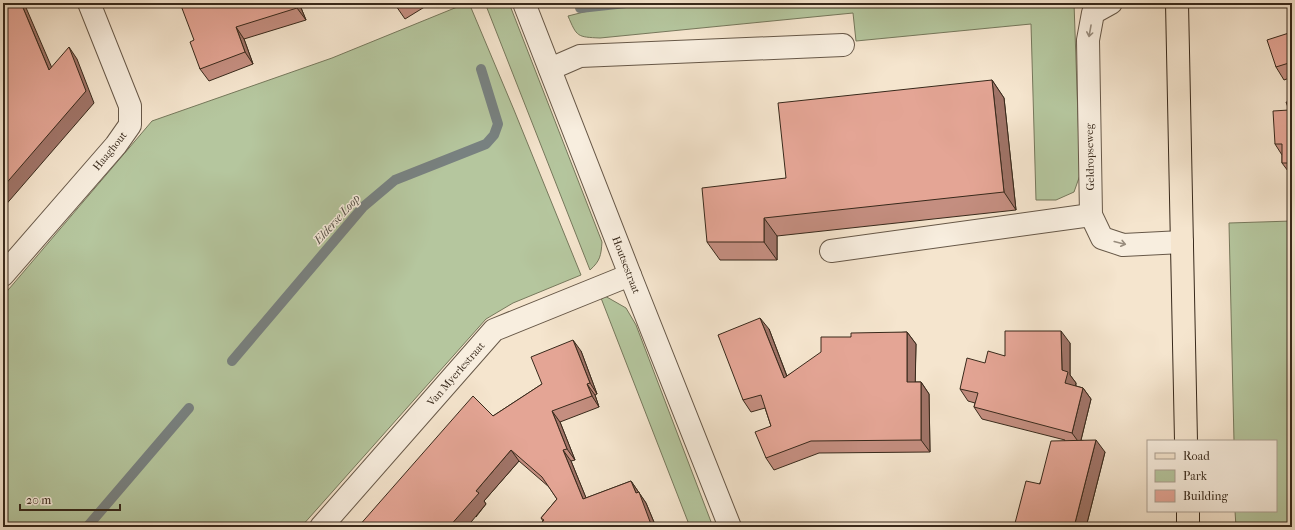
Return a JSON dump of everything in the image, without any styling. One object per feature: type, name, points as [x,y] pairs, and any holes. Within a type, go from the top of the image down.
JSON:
[{"type":"main road","points":[[1178,3],[1186,440]]},
{"type":"main road","points":[[1188,512],[1188,527]]},
{"type":"street","name":"Haaghout","points":[[3,275],[116,145],[130,125],[130,106],[89,3]]},
{"type":"street","name":"Houtsestraat","points":[[524,3],[730,527]]},
{"type":"street","name":"Geldropseweg","points":[[1111,3],[1093,14],[1088,40],[1091,215],[1102,238],[1123,245],[1182,242]]},
{"type":"street","points":[[550,69],[580,56],[843,45]]},
{"type":"street","points":[[831,251],[1091,215]]},
{"type":"street","name":"Van Myerlestraat","points":[[320,527],[494,330],[630,275]]},
{"type":"green space","points":[[469,3],[514,110],[581,275],[513,303],[486,319],[301,527],[3,527],[3,296],[152,121],[332,58]]},
{"type":"green space","points":[[485,3],[509,3],[602,242],[599,258],[590,270]]},
{"type":"green space","points":[[650,3],[1074,3],[1080,175],[1074,192],[1056,200],[1036,200],[1031,24],[856,41],[853,13],[600,38],[582,36],[576,32],[568,16],[596,9]]},
{"type":"green space","points":[[1292,221],[1292,527],[1236,527],[1235,512],[1277,512],[1277,440],[1234,440],[1229,223]]},
{"type":"green space","points":[[605,296],[626,308],[636,325],[713,527],[690,527],[601,298]]},
{"type":"building","points":[[3,3],[21,3],[49,70],[69,47],[86,91],[3,187]]},
{"type":"building","points":[[180,3],[295,3],[297,8],[236,27],[245,52],[200,69],[190,42],[194,40]]},
{"type":"building","points":[[394,3],[403,3],[396,7]]},
{"type":"building","points":[[1292,32],[1292,62],[1276,67],[1267,40]]},
{"type":"building","points":[[992,80],[1004,192],[764,218],[764,242],[707,242],[702,188],[786,178],[778,103]]},
{"type":"building","points":[[1286,102],[1292,102],[1292,163],[1282,163],[1282,144],[1275,144],[1273,111],[1289,110]]},
{"type":"building","points":[[760,318],[784,378],[821,352],[821,337],[851,337],[851,333],[907,332],[907,382],[921,382],[921,440],[811,441],[766,458],[755,432],[771,426],[761,395],[743,400],[718,335]]},
{"type":"building","points":[[1005,331],[1061,331],[1062,370],[1068,372],[1065,383],[1083,388],[1072,433],[974,407],[978,393],[960,389],[967,358],[985,363],[988,351],[1005,356]]},
{"type":"building","points":[[573,340],[590,383],[587,384],[592,396],[552,411],[567,449],[563,450],[583,499],[631,481],[636,493],[639,492],[652,527],[538,527],[544,520],[541,518],[557,499],[542,477],[511,450],[476,491],[479,493],[449,527],[358,527],[473,396],[493,416],[542,384],[531,357]]},
{"type":"building","points":[[1096,440],[1074,527],[1014,527],[1026,481],[1040,484],[1051,441]]},
{"type":"waterway","name":"Elderse Loop","points":[[580,8],[626,3]]},
{"type":"waterway","name":"Elderse Loop","points":[[232,361],[363,207],[395,180],[486,144],[494,135],[498,124],[481,69]]},
{"type":"waterway","name":"Elderse Loop","points":[[87,527],[189,408]]}]
